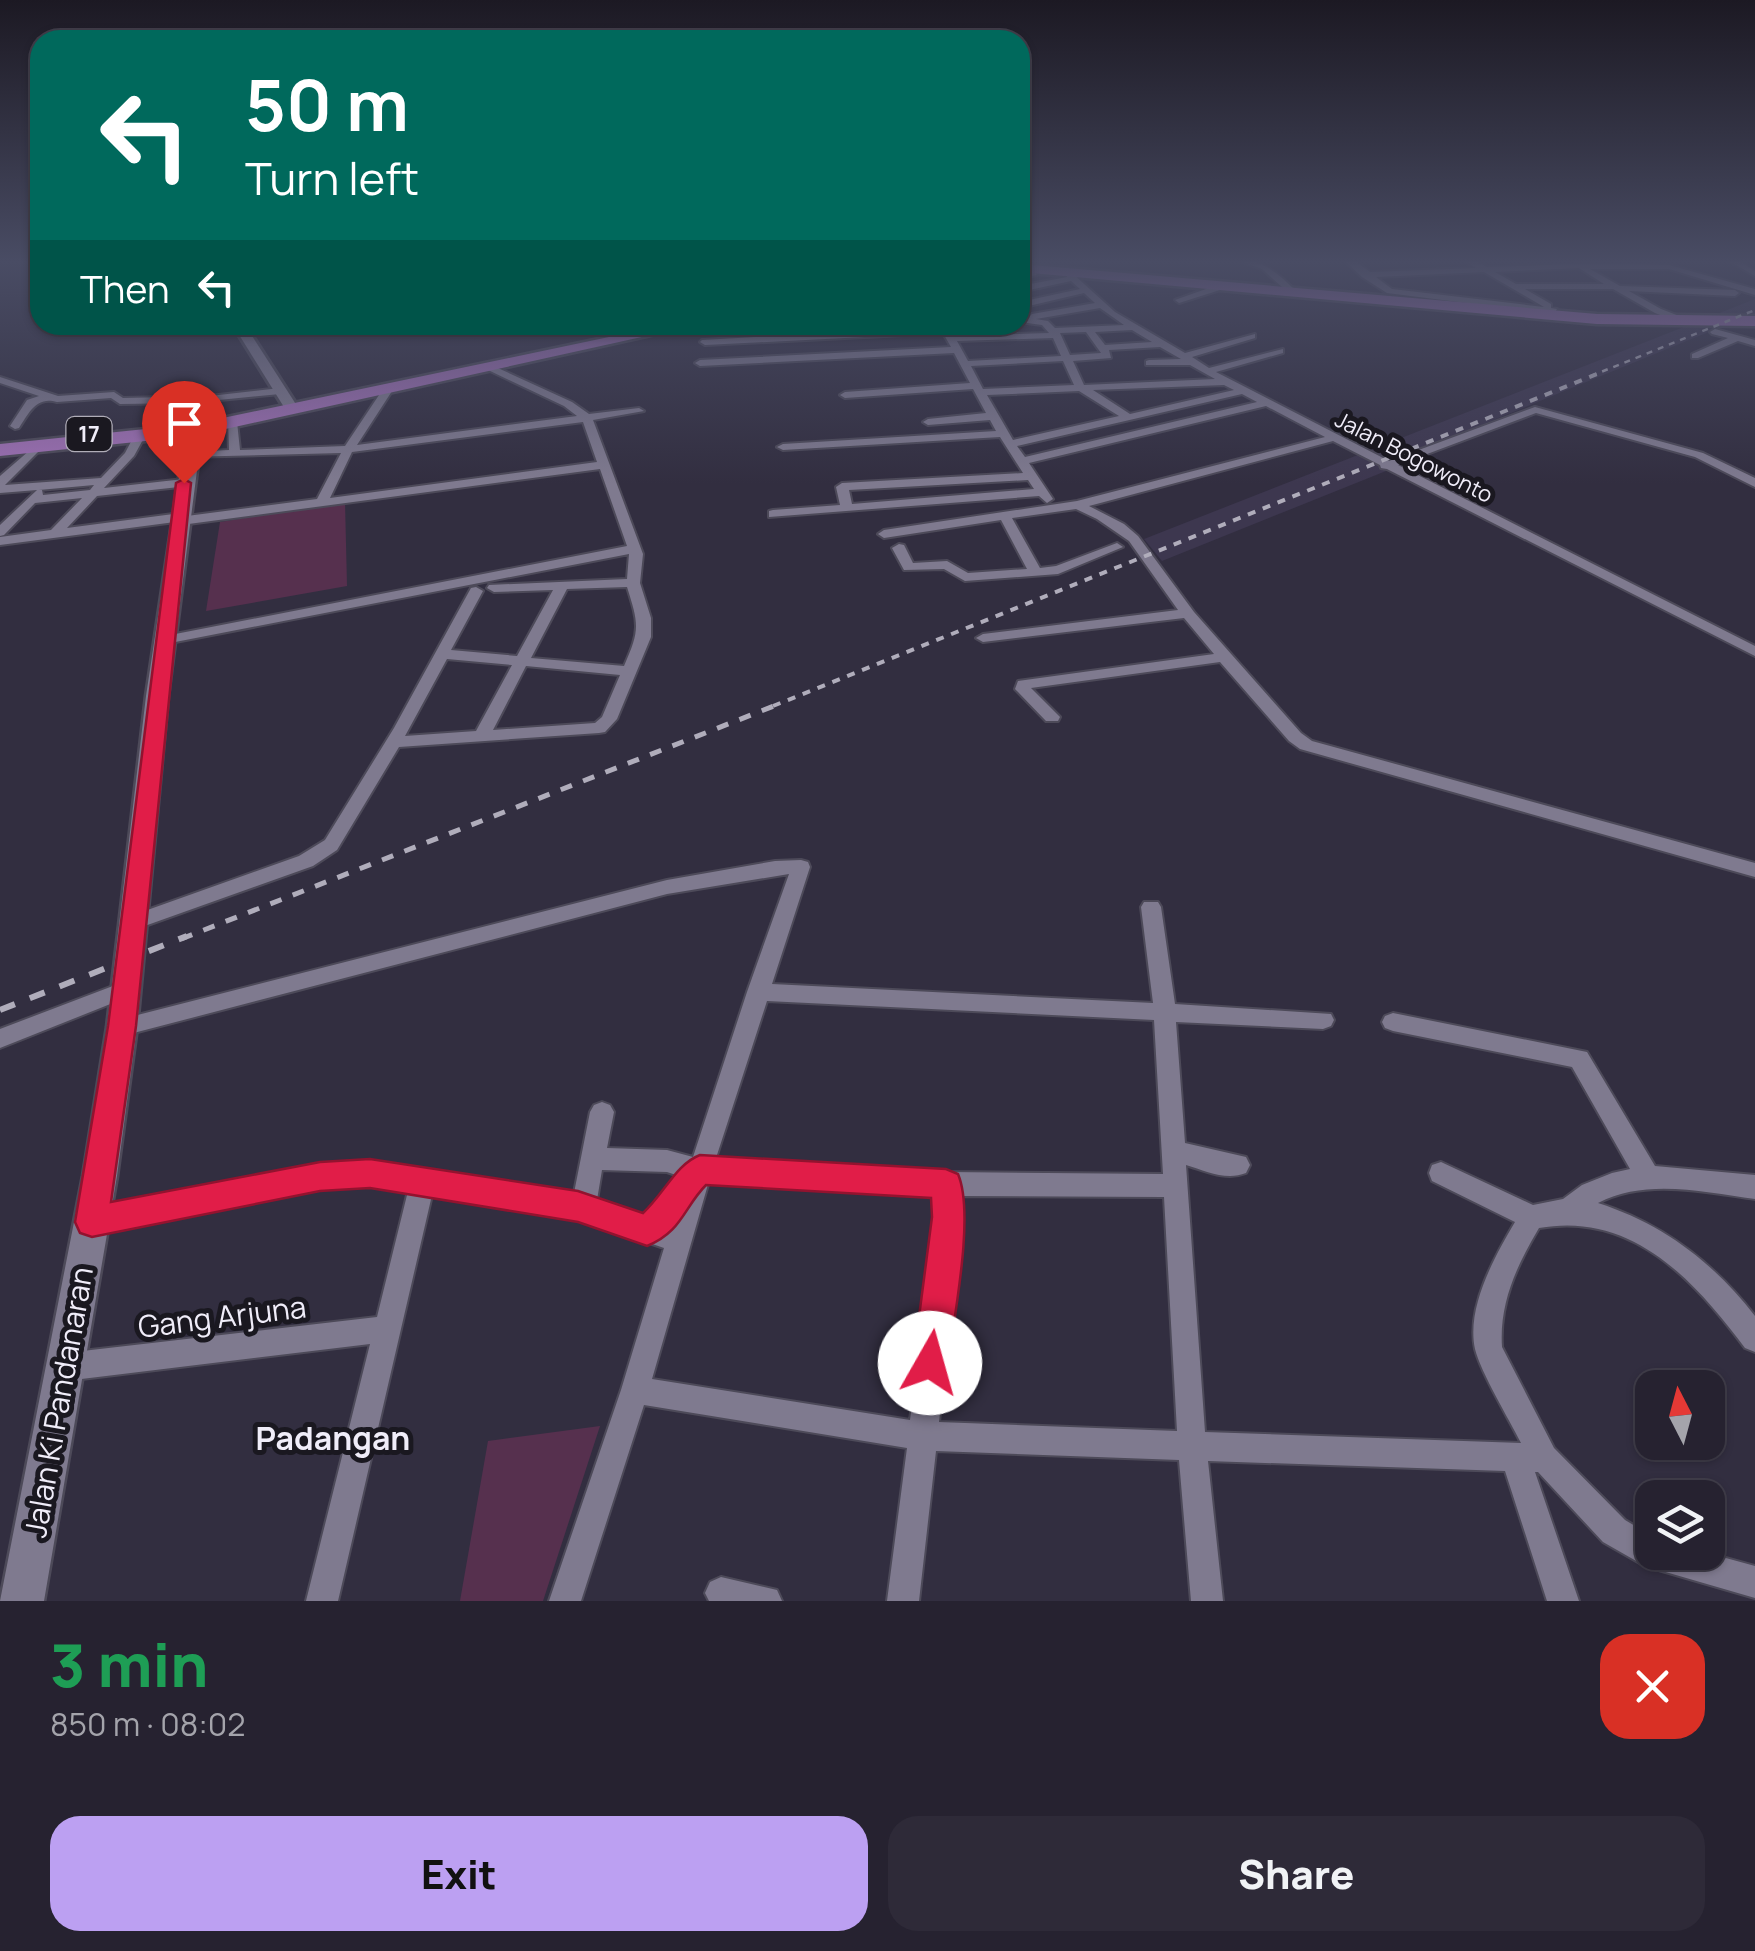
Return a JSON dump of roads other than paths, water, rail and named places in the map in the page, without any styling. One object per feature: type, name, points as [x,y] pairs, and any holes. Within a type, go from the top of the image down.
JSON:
[{"type":"highway","name":"17","points":[[0,447],[139,436],[188,444],[287,401],[612,335]]},
{"type":"highway","name":"17","points":[[0,447],[188,444],[287,401],[388,388],[616,335]]},
{"type":"main road","name":"Jalan Ki Pandanaran","points":[[21,1601],[92,1222],[122,1026],[188,444]]},
{"type":"street","points":[[1054,334],[1080,387],[1128,417]]},
{"type":"street","points":[[963,364],[1108,356],[1092,334]]},
{"type":"street","name":"Jalan Bogowonto","points":[[1143,334],[1385,466],[1755,652]]},
{"type":"street","points":[[1694,356],[1731,334]]},
{"type":"street","points":[[245,335],[287,401]]},
{"type":"street","points":[[705,342],[773,335]]},
{"type":"street","points":[[921,335],[948,336]]},
{"type":"street","points":[[700,364],[948,336]]},
{"type":"street","points":[[948,336],[1020,462],[1054,507]]},
{"type":"street","points":[[1148,363],[1188,359],[1252,336]]},
{"type":"street","points":[[1102,348],[1162,344]]},
{"type":"street","points":[[1208,372],[1280,351]]},
{"type":"street","points":[[392,742],[602,726],[645,627],[633,583],[637,563],[634,549],[587,418],[568,404],[490,367]]},
{"type":"street","points":[[0,380],[47,397]]},
{"type":"street","points":[[845,394],[1226,382]]},
{"type":"street","points":[[322,502],[348,449],[388,388]]},
{"type":"street","points":[[783,447],[1007,439],[1244,391]]},
{"type":"street","points":[[15,426],[30,402],[47,397],[287,401]]},
{"type":"street","points":[[188,444],[197,398]]},
{"type":"street","points":[[1020,462],[1266,403]]},
{"type":"street","points":[[1385,466],[1534,410],[1700,454],[1755,483]]},
{"type":"street","points":[[31,500],[92,495],[188,444],[235,453],[348,449],[639,411]]},
{"type":"street","points":[[928,422],[994,416]]},
{"type":"street","points":[[232,422],[235,453]]},
{"type":"street","points":[[54,536],[130,454],[139,436]]},
{"type":"street","points":[[266,452],[273,444],[294,438]]},
{"type":"street","points":[[884,534],[1077,505],[1332,438]]},
{"type":"street","points":[[0,486],[37,447]]},
{"type":"street","points":[[0,541],[603,465]]},
{"type":"street","points":[[847,508],[842,487],[1030,476]]},
{"type":"street","points":[[0,486],[104,481]]},
{"type":"street","points":[[889,484],[897,505]]},
{"type":"street","points":[[0,532],[46,486]]},
{"type":"street","points":[[773,514],[1042,492]]},
{"type":"street","points":[[1077,505],[1110,519],[1143,545],[1186,613],[1295,738],[1314,748],[1755,870]]},
{"type":"street","points":[[1004,515],[1036,572]]},
{"type":"street","points":[[900,548],[910,567],[947,565],[965,577],[1058,570],[1118,547]]},
{"type":"street","points":[[166,640],[634,549]]},
{"type":"street","points":[[404,604],[522,584],[633,583]]},
{"type":"street","points":[[482,734],[563,584]]},
{"type":"street","points":[[132,923],[320,854],[331,845],[476,591]]},
{"type":"street","points":[[984,638],[1186,613]]},
{"type":"street","points":[[442,654],[628,671]]},
{"type":"street","points":[[1052,717],[1023,689],[1024,684],[1224,658]]},
{"type":"street","points":[[122,1026],[667,887],[801,867],[756,992],[635,1390],[566,1601]]},
{"type":"street","points":[[1151,907],[1165,1011],[1192,1448],[1207,1601]]},
{"type":"street","points":[[0,1039],[126,989]]},
{"type":"street","points":[[756,992],[1323,1020]]},
{"type":"street","points":[[1392,1022],[1572,1055],[1583,1064],[1648,1178]]},
{"type":"street","points":[[583,1208],[602,1112]]},
{"type":"street","points":[[1172,1150],[1238,1165]]},
{"type":"street","points":[[593,1159],[667,1161],[700,1170],[946,1184],[1174,1186]]},
{"type":"street","points":[[647,1230],[675,1206],[700,1170]]},
{"type":"street","points":[[1441,1173],[1529,1215],[1572,1208],[1610,1218],[1661,1244],[1709,1282],[1753,1333]]},
{"type":"street","points":[[92,1222],[320,1176],[370,1174],[583,1208],[679,1241]]},
{"type":"street","points":[[1572,1208],[1583,1197],[1608,1184],[1648,1178],[1755,1187]]},
{"type":"street","points":[[322,1601],[423,1181]]},
{"type":"street","points":[[903,1601],[948,1217],[946,1184]]},
{"type":"street","points":[[1529,1215],[1502,1273],[1488,1340],[1530,1459],[1563,1601]]},
{"type":"street","name":"Gang Arjuna","points":[[65,1367],[387,1329]]},
{"type":"street","points":[[635,1390],[922,1436],[1530,1459],[1628,1542],[1678,1562],[1755,1582]]},
{"type":"street","points":[[721,1593],[766,1601]]},
{"type":"railway","points":[[1591,376],[1696,334]]},
{"type":"railway","points":[[773,706],[1597,374]]},
{"type":"railway","points":[[181,939],[779,704]]},
{"type":"railway","points":[[0,1010],[187,936]]},
{"type":"district","name":"Padangan","points":[[333,1438]]}]
